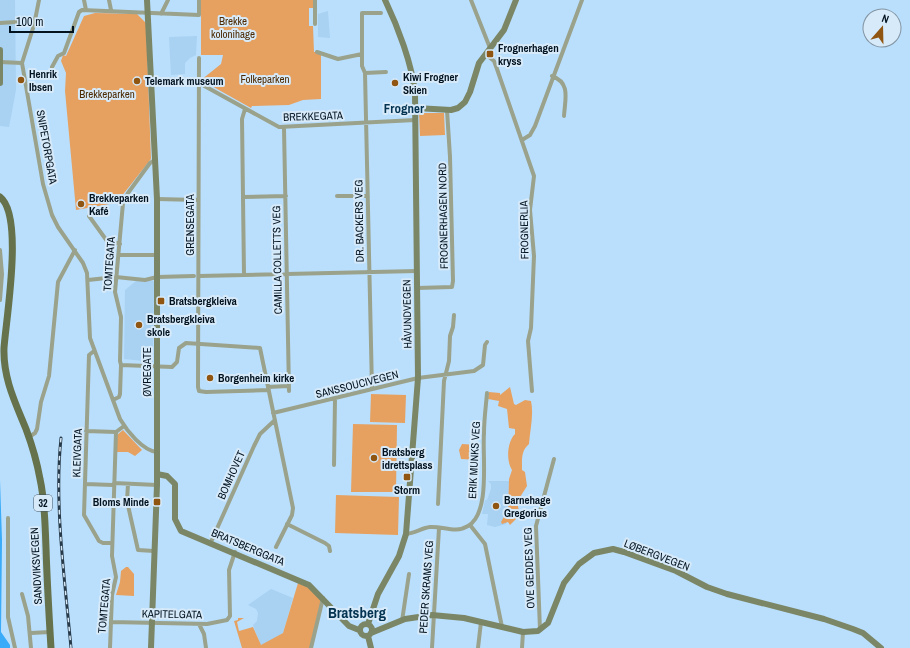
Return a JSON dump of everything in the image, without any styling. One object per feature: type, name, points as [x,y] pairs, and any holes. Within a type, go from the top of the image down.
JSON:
[{"type":"main road","name":"32","points":[[0,197],[4,200],[8,210],[12,256],[4,348],[5,369],[11,393],[29,437]]},
{"type":"main road","name":"SANDVIKSVEGEN","points":[[29,437],[42,490],[51,648]]},
{"type":"street","points":[[0,62],[22,62],[36,20],[40,0]]},
{"type":"street","points":[[84,0],[86,10]]},
{"type":"street","points":[[109,0],[111,10]]},
{"type":"street","name":"ØVREGATE","points":[[147,0],[157,199],[157,485],[150,648]]},
{"type":"street","points":[[161,14],[168,0]]},
{"type":"street","points":[[52,67],[58,56],[64,53],[80,12],[86,10],[111,10],[199,15],[198,0]]},
{"type":"street","points":[[315,0],[315,24]]},
{"type":"street","name":"HÅVUNDVEGEN","points":[[370,630],[378,594],[399,556],[406,534],[418,378],[416,108],[412,75],[391,13],[385,0]]},
{"type":"street","name":"FROGNERLIA","points":[[471,0],[488,51],[498,69],[534,176],[530,210],[534,256],[531,328],[528,341],[532,391]]},
{"type":"street","points":[[416,108],[447,110],[458,108],[465,102],[470,92],[477,68],[504,30],[516,0]]},
{"type":"street","points":[[522,140],[532,132],[582,0]]},
{"type":"street","name":"DR. BACKERS VEG","points":[[372,389],[366,73],[362,66],[362,13],[381,13]]},
{"type":"street","points":[[0,23],[32,21]]},
{"type":"street","points":[[0,50],[0,83]]},
{"type":"street","points":[[317,52],[338,58],[362,54]]},
{"type":"street","name":"GRENSEGATA","points":[[199,58],[198,387],[199,391],[268,389]]},
{"type":"street","name":"SNIPETORPGATA","points":[[22,62],[43,184],[53,219],[74,250]]},
{"type":"street","points":[[366,73],[386,72]]},
{"type":"street","points":[[552,76],[560,79],[564,84],[564,116]]},
{"type":"street","name":"BREKKEGATA","points":[[152,81],[182,79],[199,83],[274,125],[284,128],[415,120]]},
{"type":"street","points":[[244,275],[242,119],[245,109]]},
{"type":"street","name":"FROGNERHAGEN NORD","points":[[417,288],[452,286],[450,150],[447,110]]},
{"type":"street","name":"CAMILLA COLLETTS VEG","points":[[284,128],[289,392]]},
{"type":"street","name":"TOMTEGATA","points":[[113,400],[119,397],[122,365],[120,361],[120,313],[115,292],[124,199],[150,163],[155,160]]},
{"type":"street","points":[[243,197],[286,196]]},
{"type":"street","points":[[337,196],[368,196]]},
{"type":"street","points":[[157,199],[198,200]]},
{"type":"street","points":[[89,216],[107,241],[120,244]]},
{"type":"street","points":[[0,250],[2,274],[0,300]]},
{"type":"street","points":[[29,437],[35,432],[36,429],[41,402],[49,376],[58,282],[74,250],[83,262],[88,280],[90,334],[94,350],[113,400],[124,426],[145,448],[157,452]]},
{"type":"street","points":[[119,255],[157,255]]},
{"type":"street","points":[[199,276],[417,271]]},
{"type":"street","points":[[88,280],[116,277],[145,280],[157,277],[194,276]]},
{"type":"street","points":[[438,504],[445,374],[454,315]]},
{"type":"street","name":"SANSSOUCIVEGEN","points":[[274,413],[418,378],[479,370],[484,361],[485,345],[487,342]]},
{"type":"street","points":[[122,365],[175,365],[179,348],[182,344],[260,348],[293,508],[292,515],[276,547]]},
{"type":"street","name":"KLEIVGATA","points":[[94,350],[89,355],[85,520],[101,543],[112,544]]},
{"type":"street","points":[[268,389],[288,386]]},
{"type":"street","name":"ERIK MUNKS VEG","points":[[470,525],[476,517],[483,496],[484,432],[487,393]]},
{"type":"street","points":[[334,465],[335,398]]},
{"type":"street","name":"BOMHOVET","points":[[211,542],[260,434],[275,420]]},
{"type":"street","points":[[86,431],[116,432],[124,426]]},
{"type":"street","name":"TOMTEGATA","points":[[110,648],[112,595],[116,577],[112,562],[112,544],[116,432]]},
{"type":"street","name":"OVE GEDDES VEG","points":[[540,630],[536,526],[554,459]]},
{"type":"street","name":"BRATSBERGGATA","points":[[157,474],[170,478],[176,486],[175,519],[179,529],[301,581],[312,587],[323,597],[349,626],[359,630],[361,634],[370,630]]},
{"type":"street","points":[[85,484],[157,485]]},
{"type":"street","points":[[128,484],[127,501],[138,550],[154,551]]},
{"type":"street","points":[[8,518],[8,618],[15,648]]},
{"type":"street","points":[[287,524],[325,543],[329,546],[330,551]]},
{"type":"street","points":[[406,534],[425,528],[454,530],[470,525],[485,544],[502,627]]},
{"type":"street","name":"PEDER SKRAMS VEG","points":[[432,648],[432,616],[439,528]]},
{"type":"street","name":"LØBERGVEGEN","points":[[540,630],[548,623],[560,591],[576,567],[594,553],[613,549],[676,571],[707,587],[726,594],[853,629],[863,633],[881,648]]},
{"type":"street","name":"KAPITELGATA","points":[[111,622],[199,624],[224,622],[230,616],[229,570],[235,552]]},
{"type":"street","points":[[402,621],[409,574]]},
{"type":"street","points":[[22,594],[31,633],[31,648]]},
{"type":"street","points":[[311,648],[323,597]]},
{"type":"street","points":[[359,630],[362,624],[370,630],[380,629],[402,621],[432,616],[456,616],[523,632],[530,633],[540,630]]},
{"type":"street","points":[[478,648],[481,622]]},
{"type":"street","points":[[199,624],[204,634],[206,648]]},
{"type":"street","points":[[370,630],[371,648]]},
{"type":"street","points":[[31,633],[50,632]]},
{"type":"street","points":[[522,648],[523,632]]},
{"type":"shaded area","points":[[0,0],[15,0],[16,90],[9,127],[0,126]]},
{"type":"shaded area","points":[[328,11],[330,38],[318,37],[318,14]]},
{"type":"shaded area","points":[[197,36],[196,55],[185,63],[185,74],[171,75],[169,37]]},
{"type":"shaded area","name":"Bratsbergkleiva skole","points":[[136,281],[154,281],[153,362],[124,359],[125,290]]},
{"type":"shaded area","name":"Barnehage Gregorius","points":[[488,481],[509,481],[506,524],[495,527],[487,525],[488,514],[482,514],[485,500],[487,500],[491,489],[491,484]]},
{"type":"shaded area","points":[[271,589],[293,598],[283,633],[261,646],[253,625],[257,621],[258,613],[256,609],[248,605]]},
{"type":"green space","points":[[201,0],[313,0],[313,8],[309,8],[309,26],[313,26],[314,52],[321,52],[321,99],[303,100],[289,105],[252,106],[251,108],[201,80],[221,64],[223,55],[201,55]]},
{"type":"green space","name":"Brekkeparken","points":[[95,13],[137,14],[146,23],[151,159],[121,197],[121,202],[76,210],[65,91],[66,73],[61,61],[63,55],[66,56],[84,16]]},
{"type":"green space","points":[[419,113],[444,113],[445,135],[420,136]]},
{"type":"green space","points":[[510,387],[514,404],[516,405],[525,400],[531,401],[532,422],[529,444],[523,452],[522,459],[522,470],[525,472],[527,486],[517,502],[519,511],[515,514],[518,517],[510,525],[508,522],[502,524],[501,522],[508,513],[509,479],[512,470],[508,452],[510,442],[515,434],[515,429],[509,428],[507,409],[498,406],[499,401],[488,399],[489,392],[500,393],[500,395]]},
{"type":"green space","points":[[371,394],[406,395],[405,423],[370,422]]},
{"type":"green space","name":"Bratsberg idrettsplass","points":[[353,424],[397,425],[396,492],[351,492]]},
{"type":"green space","points":[[123,430],[142,450],[135,456],[128,452],[117,452],[117,435]]},
{"type":"green space","points":[[462,444],[478,445],[478,460],[461,459],[459,450]]},
{"type":"green space","points":[[336,495],[399,497],[398,535],[335,533]]},
{"type":"green space","points":[[128,567],[134,574],[134,596],[116,595],[120,582],[121,571]]},
{"type":"green space","points":[[298,583],[308,587],[322,599],[310,648],[242,648],[234,621],[238,620],[238,618],[244,618],[237,622],[239,631],[253,627],[261,645],[283,633]]},
{"type":"water","points":[[0,480],[2,540],[1,632],[10,645],[10,648],[0,648]]},
{"type":"railway","points":[[61,438],[59,463],[61,543],[71,648]]},
{"type":"place","name":"Frognerhagen kryss","points":[[490,54]]},
{"type":"place","name":"Henrik Ibsen","points":[[21,80]]},
{"type":"place","name":"Telemark museum","points":[[137,81]]},
{"type":"place","name":"Kiwi Frogner Skien","points":[[395,83]]},
{"type":"place","name":"Brekkeparken Kafé","points":[[81,204]]},
{"type":"place","name":"Bratsbergkleiva","points":[[161,301]]},
{"type":"place","name":"Bratsbergkleiva skole","points":[[139,325]]},
{"type":"place","name":"Borgenheim kirke","points":[[210,378]]},
{"type":"place","name":"Bratsberg idrettsplass","points":[[374,458]]},
{"type":"place","name":"Storm","points":[[407,477]]},
{"type":"place","name":"Bloms Minde","points":[[157,502]]},
{"type":"place","name":"Barnehage Gregorius","points":[[496,506]]},
{"type":"district","name":"Frogner","points":[[404,108]]},
{"type":"district","name":"Bratsberg","points":[[357,613]]},
{"type":"park label","name":"Brekke kolonihage","points":[[233,27]]},
{"type":"park label","name":"Folkeparken","points":[[265,79]]}]
